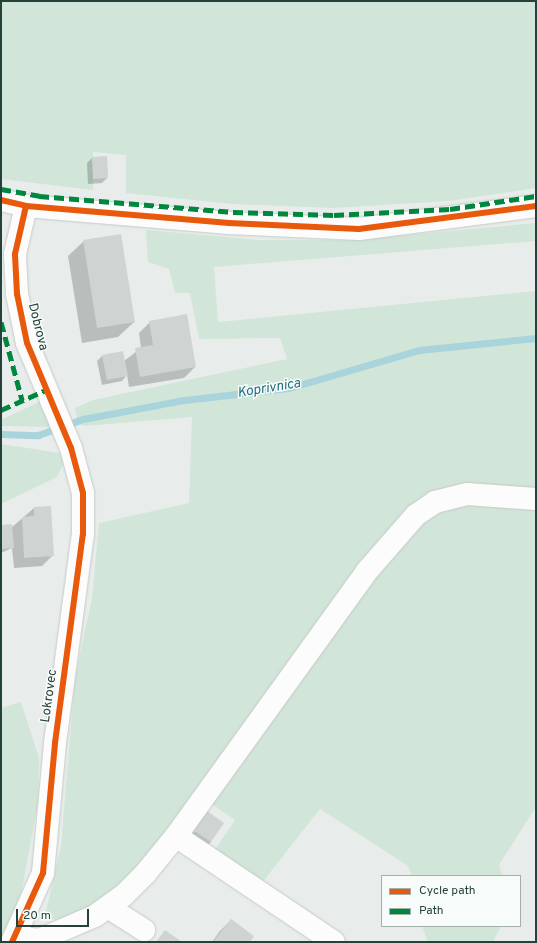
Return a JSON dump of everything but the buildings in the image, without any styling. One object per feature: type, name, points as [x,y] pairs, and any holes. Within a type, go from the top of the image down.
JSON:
[{"type":"street","points":[[1,200],[26,206],[229,224],[359,230],[536,206]]},
{"type":"street","name":"Dobrova","points":[[26,206],[15,254],[17,294],[27,343],[71,448]]},
{"type":"street","name":"Lokrovec","points":[[14,940],[43,873],[55,743],[77,599],[83,493],[71,448]]},
{"type":"street","points":[[14,940],[42,941],[108,907],[144,874],[176,836],[278,691],[404,526],[435,502],[449,497],[477,494],[536,499]]},
{"type":"street","points":[[176,836],[334,942]]},
{"type":"street","points":[[108,907],[144,930]]},
{"type":"green space","points":[[1,1],[536,1],[536,188],[449,201],[333,208],[232,204],[126,193],[126,155],[93,152],[93,190],[1,179]]},
{"type":"green space","points":[[536,223],[536,241],[214,267],[218,322],[536,291],[536,495],[445,493],[117,894],[58,921],[48,917],[46,911],[61,846],[75,678],[92,598],[99,523],[189,503],[192,417],[85,426],[78,424],[75,408],[93,400],[287,359],[280,338],[199,339],[190,293],[175,293],[169,269],[148,262],[146,230],[258,240],[353,240]]},
{"type":"green space","points":[[41,401],[51,427],[1,426],[1,420]]},
{"type":"green space","points":[[1,444],[60,453],[64,463],[57,477],[1,504]]},
{"type":"green space","points":[[455,501],[536,504],[536,807],[499,865],[503,875],[412,875],[408,866],[320,809],[261,884],[214,851],[235,820],[207,801],[416,521]]},
{"type":"green space","points":[[21,702],[39,758],[38,803],[18,911],[1,942],[1,708]]},
{"type":"green space","points":[[422,927],[500,927],[493,942],[428,942]]},
{"type":"waterway","name":"Koprivnica","points":[[1,434],[38,435],[83,419],[184,400],[289,388],[419,350],[536,338]]},
{"type":"marked path","points":[[1,189],[39,196],[233,212],[334,215],[450,209],[536,196]]},
{"type":"marked path","points":[[1,322],[22,400]]},
{"type":"marked path","points":[[1,410],[46,390]]},
{"type":"cycle path","points":[[1,200],[26,206],[229,223],[359,229],[536,206]]},
{"type":"cycle path","points":[[12,942],[43,873],[55,743],[83,534],[83,493],[71,448],[27,343],[17,294],[15,254],[26,206]]}]
